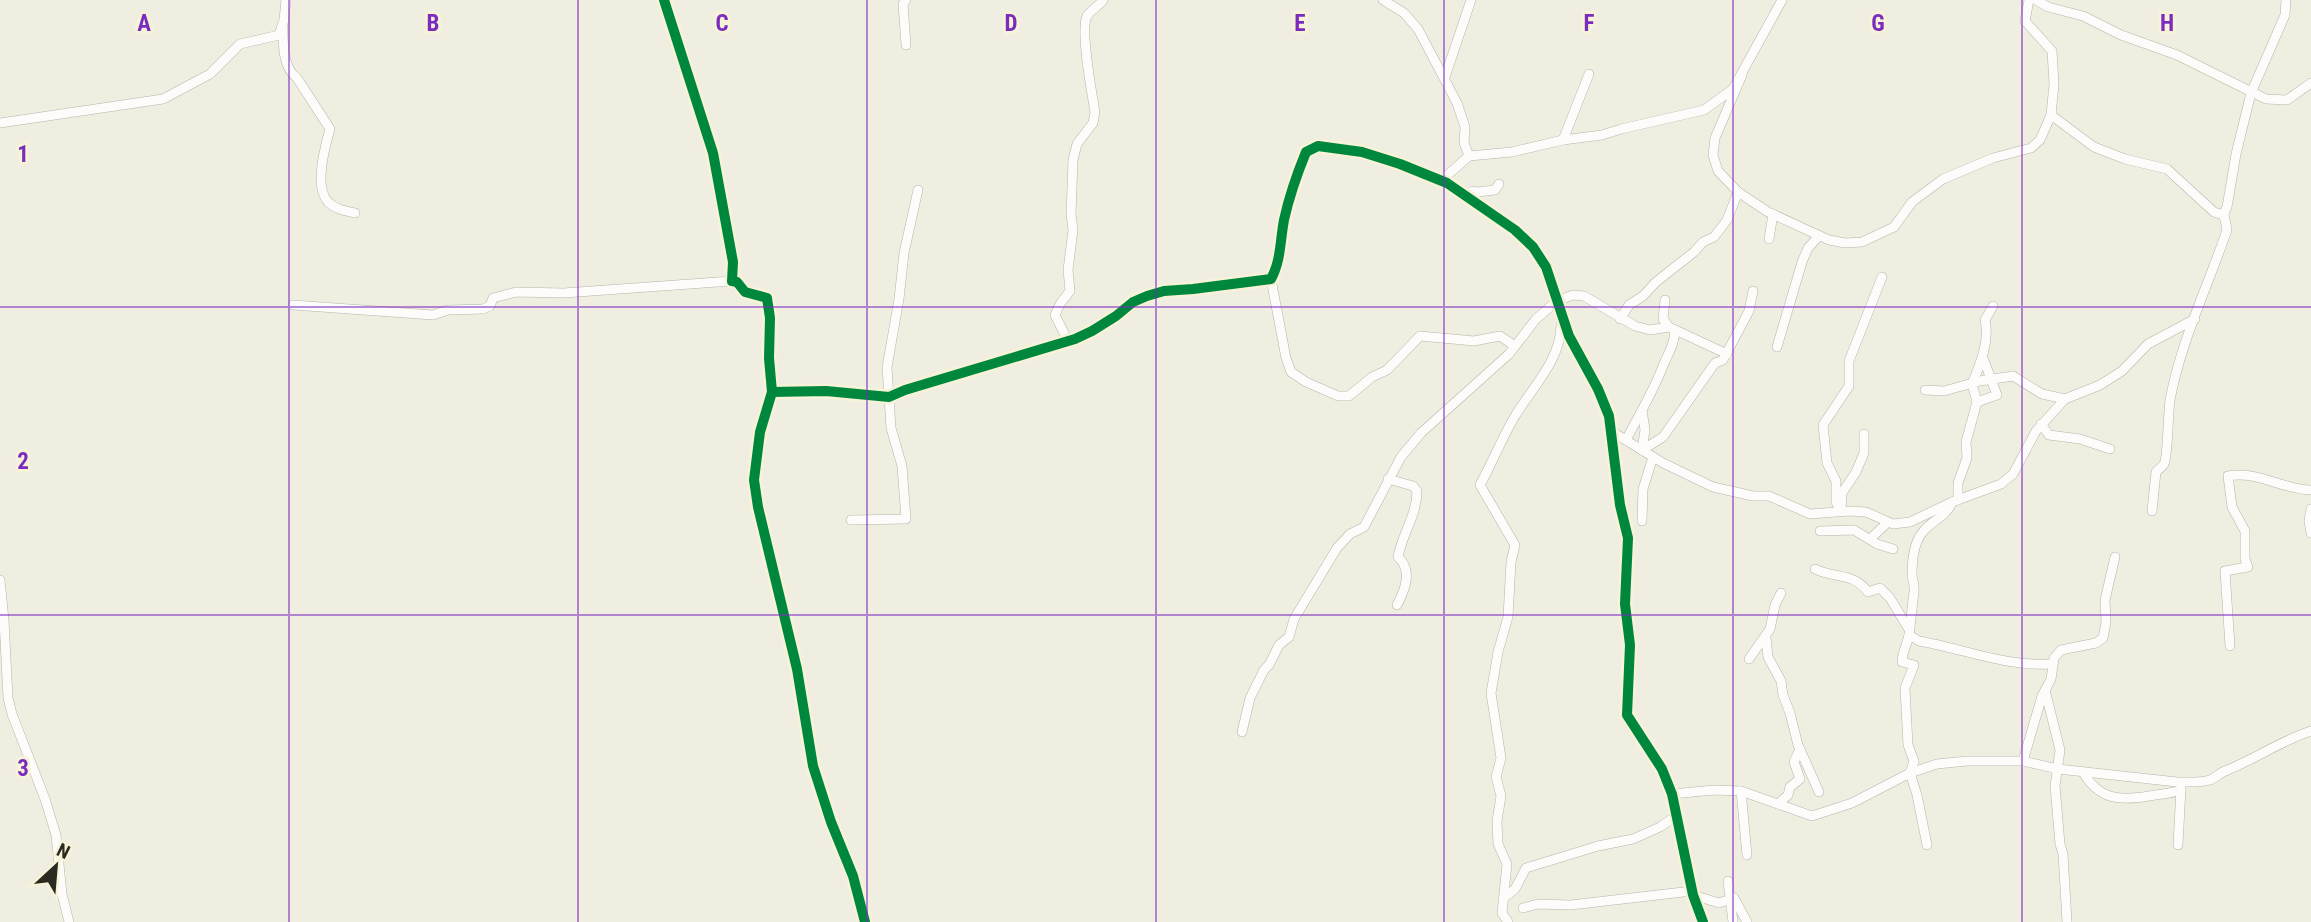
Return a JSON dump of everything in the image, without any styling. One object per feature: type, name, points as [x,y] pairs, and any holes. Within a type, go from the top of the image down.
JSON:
[{"type":"street","points":[[286,0],[283,49],[290,73],[297,78],[330,129],[322,164],[323,193],[328,202],[341,210],[355,213]]},
{"type":"street","points":[[664,0],[713,153],[733,261],[732,281]]},
{"type":"street","points":[[906,0],[903,4],[906,45]]},
{"type":"street","points":[[1068,341],[1055,315],[1070,291],[1068,270],[1073,230],[1073,160],[1077,144],[1093,123],[1095,112],[1085,39],[1086,22],[1088,14],[1103,0]]},
{"type":"street","points":[[1383,0],[1413,20],[1445,77],[1461,115],[1466,132],[1464,143],[1469,156]]},
{"type":"street","points":[[1445,77],[1471,0]]},
{"type":"street","points":[[1782,0],[1742,75],[1713,146],[1714,163],[1738,192],[1773,214],[1838,243],[1856,243],[1886,232],[1894,227],[1919,195],[1943,179],[1993,158],[2036,146],[2051,115],[2054,84],[2052,51],[2026,24],[2029,0]]},
{"type":"street","points":[[2036,0],[2044,6],[2083,16],[2121,35],[2177,55],[2266,99],[2281,102],[2294,97],[2311,83]]},
{"type":"street","points":[[2152,511],[2156,472],[2163,465],[2166,456],[2168,413],[2173,386],[2227,229],[2224,215],[2251,93],[2285,15],[2286,0]]},
{"type":"street","points":[[0,123],[168,97],[216,69],[240,44],[277,37],[283,26]]},
{"type":"street","points":[[1563,140],[1589,75]]},
{"type":"street","points":[[1436,180],[1444,178],[1469,156],[1512,152],[1693,114],[1713,105],[1733,89],[1742,75]]},
{"type":"street","points":[[2051,115],[2100,150],[2168,169],[2216,214],[2224,215]]},
{"type":"street","points":[[1515,346],[1500,336],[1474,341],[1420,336],[1387,370],[1372,377],[1349,396],[1338,396],[1291,372],[1271,279],[1279,263],[1284,220],[1306,152],[1318,146],[1363,152],[1447,183],[1495,214],[1533,247],[1546,267],[1561,317],[1605,403],[1620,505],[1628,538],[1625,604],[1630,653],[1628,715],[1662,769],[1672,794],[1692,893],[1703,922]]},
{"type":"street","points":[[1466,195],[1473,191],[1495,190],[1499,184]]},
{"type":"street","points":[[851,520],[906,519],[901,467],[891,428],[887,368],[900,299],[904,253],[918,190]]},
{"type":"street","points":[[1620,319],[1629,305],[1695,252],[1703,242],[1714,237],[1727,220],[1738,192]]},
{"type":"street","points":[[1769,239],[1773,214]]},
{"type":"street","points":[[1777,347],[1802,262],[1808,248],[1819,236]]},
{"type":"street","points":[[1841,511],[1836,502],[1836,481],[1828,463],[1823,425],[1849,386],[1849,360],[1882,277]]},
{"type":"street","points":[[772,392],[826,391],[889,397],[1068,341],[1092,331],[1133,302],[1147,296],[1164,291],[1271,279]]},
{"type":"street","points":[[293,305],[433,315],[462,309],[483,309],[490,306],[493,298],[516,292],[564,293],[644,285],[718,284],[732,281],[737,282],[745,292],[767,298],[772,392],[760,432],[754,480],[758,508],[797,669],[813,766],[855,883],[866,922]]},
{"type":"street","points":[[1642,450],[1662,437],[1715,363],[1723,360],[1749,311],[1753,291]]},
{"type":"street","points":[[1242,732],[1250,698],[1264,670],[1279,645],[1289,637],[1294,619],[1337,548],[1350,534],[1364,527],[1401,457],[1421,433],[1463,397],[1515,346],[1536,319],[1556,300],[1573,295],[1584,296],[1620,319],[1650,330],[1672,329]]},
{"type":"street","points":[[1665,300],[1663,319],[1672,329],[1727,354]]},
{"type":"street","points":[[1927,845],[1910,773],[1914,761],[1908,745],[1905,688],[1914,665],[1902,662],[1902,656],[1915,589],[1912,578],[1916,544],[1922,533],[1948,512],[1955,501],[1967,458],[1966,442],[1977,402],[1972,384],[1983,358],[1987,327],[1985,320],[1993,306]]},
{"type":"street","points":[[1508,922],[1502,913],[1507,864],[1498,844],[1497,821],[1501,796],[1496,777],[1501,758],[1491,693],[1498,652],[1508,617],[1511,562],[1515,545],[1480,485],[1514,418],[1551,361],[1561,337],[1561,317]]},
{"type":"street","points":[[1611,431],[1653,457],[1713,487],[1754,496],[1769,496],[1810,514],[1866,512],[1887,523],[1900,523],[1919,519],[1955,501],[2001,484],[2013,474],[2041,424],[2065,399],[2106,381],[2122,371],[2148,344],[2195,319]]},
{"type":"street","points":[[1626,440],[1674,345],[1672,329]]},
{"type":"street","points":[[1977,402],[1997,395],[1983,358]]},
{"type":"street","points":[[1925,390],[1944,391],[2013,376],[2042,394],[2065,399]]},
{"type":"street","points":[[2054,397],[2055,408]]},
{"type":"street","points":[[1642,410],[1645,430],[1642,450]]},
{"type":"street","points":[[2041,424],[2049,435],[2080,439],[2110,449]]},
{"type":"street","points":[[1841,511],[1842,493],[1856,472],[1864,453],[1864,434]]},
{"type":"street","points":[[1642,521],[1643,489],[1653,457]]},
{"type":"street","points":[[2230,646],[2225,571],[2248,567],[2245,559],[2245,531],[2232,507],[2228,477],[2253,476],[2295,490],[2311,490]]},
{"type":"street","points":[[1388,479],[1413,486],[1417,491],[1410,524],[1398,557],[1406,565],[1406,573],[1405,586],[1397,605]]},
{"type":"street","points":[[2311,509],[2311,533]]},
{"type":"street","points":[[1870,540],[1887,523]]},
{"type":"street","points":[[1820,531],[1854,530],[1877,544],[1893,548]]},
{"type":"street","points":[[2022,761],[2051,679],[2052,664],[2061,650],[2102,641],[2105,634],[2105,600],[2115,557]]},
{"type":"street","points":[[1815,569],[1860,582],[1868,592],[1880,588],[1890,598],[1908,632],[1919,641],[2009,662],[2028,665],[2052,664]]},
{"type":"street","points":[[0,580],[8,698],[57,835],[62,894],[69,922]]},
{"type":"street","points":[[1781,593],[1766,638],[1768,657],[1781,681],[1800,749],[1819,792]]},
{"type":"street","points":[[1749,659],[1766,638]]},
{"type":"street","points":[[2045,690],[2060,750],[2055,786],[2067,922]]},
{"type":"street","points":[[2083,772],[2091,785],[2117,799],[2129,800],[2209,780],[2240,767],[2267,749],[2311,731]]},
{"type":"street","points":[[1778,804],[1788,795],[1790,787],[1800,779],[1794,762],[1800,749]]},
{"type":"street","points":[[1672,794],[1714,790],[1741,791],[1812,816],[1852,803],[1910,773],[1937,764],[1967,761],[2022,761],[2058,769],[2181,786]]},
{"type":"street","points":[[2179,845],[2181,786]]},
{"type":"street","points":[[1741,791],[1746,855]]},
{"type":"street","points":[[1504,898],[1515,889],[1526,868],[1598,846],[1633,839],[1660,827],[1676,816]]},
{"type":"street","points":[[1728,881],[1733,922]]},
{"type":"street","points":[[1524,908],[1538,904],[1571,905],[1692,893],[1719,903],[1734,898],[1747,922]]},
{"type":"cycle path","points":[[664,0],[713,153],[733,262],[732,281],[737,282],[745,292],[767,298],[772,392],[760,432],[754,480],[758,507],[797,669],[813,766],[831,822],[853,876],[865,922]]},
{"type":"cycle path","points":[[772,392],[826,391],[889,397],[1075,339],[1147,296],[1164,291],[1271,279],[1277,265],[1284,220],[1296,177],[1306,152],[1318,146],[1362,152],[1447,183],[1515,230],[1533,247],[1546,267],[1569,336],[1598,389],[1609,416],[1620,505],[1628,538],[1625,604],[1630,645],[1627,715],[1662,769],[1672,794],[1693,895],[1703,922]]}]
